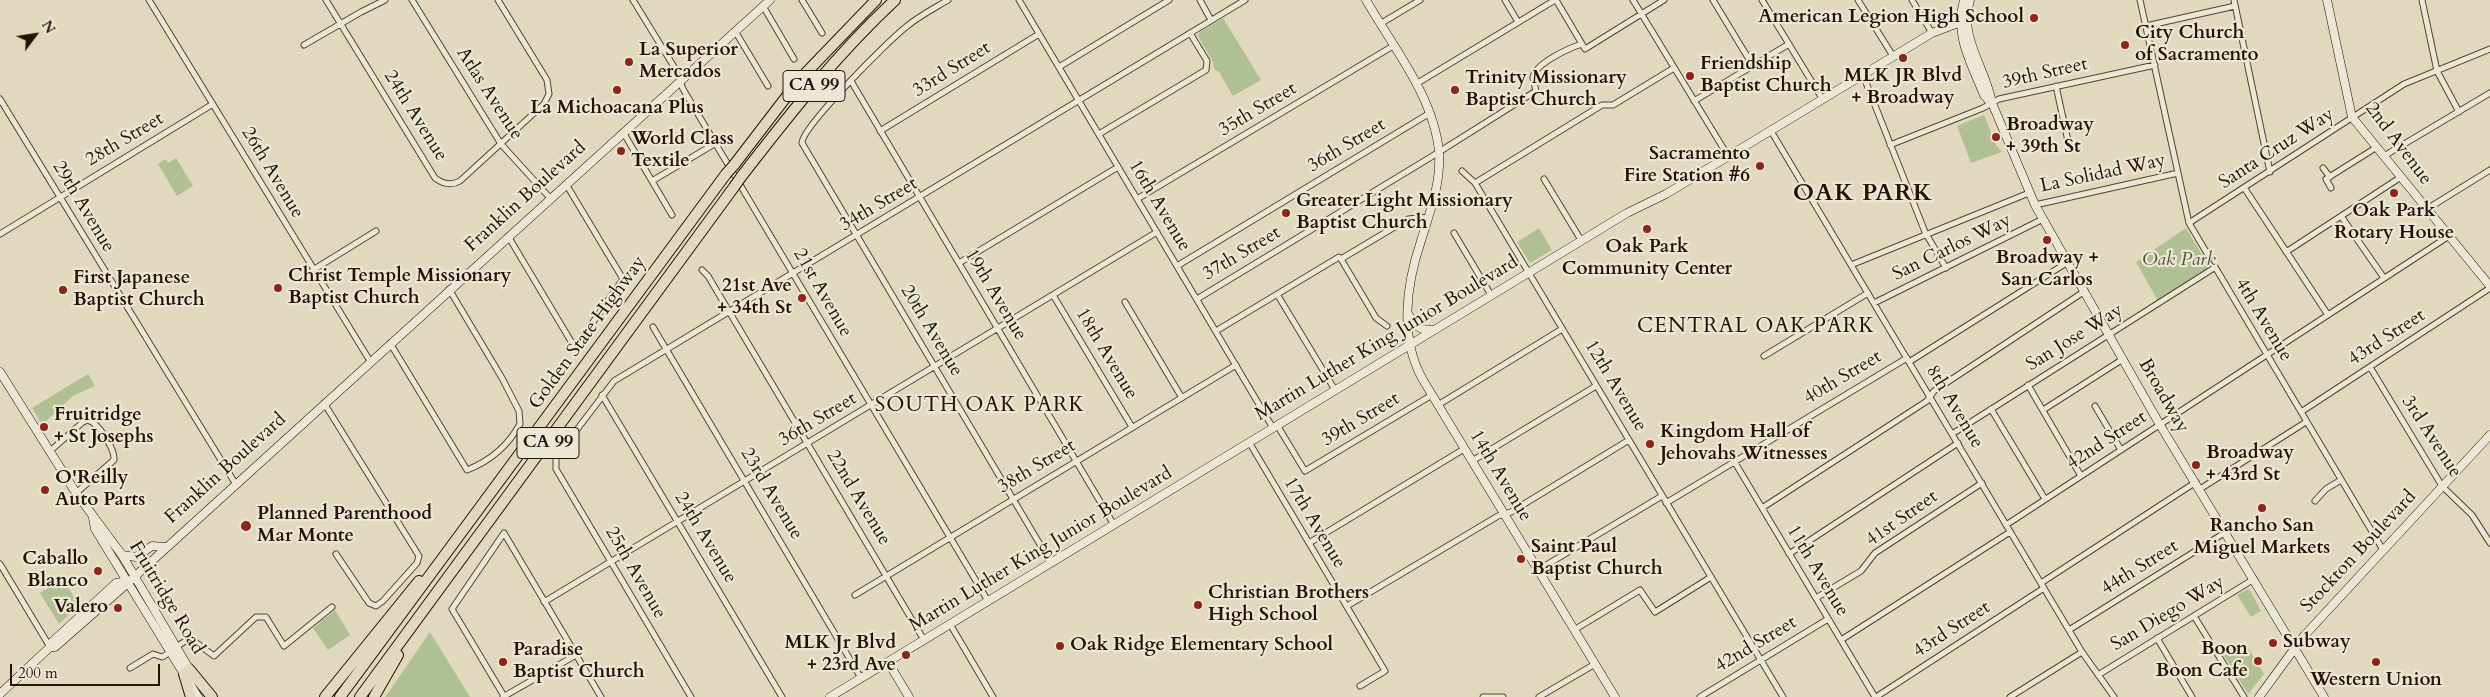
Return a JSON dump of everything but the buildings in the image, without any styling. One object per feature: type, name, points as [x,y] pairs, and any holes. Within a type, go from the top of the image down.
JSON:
[{"type":"highway","name":"Golden State Highway","points":[[340,697],[726,174],[800,79],[844,31],[876,0]]},
{"type":"highway","name":"Golden State Highway","points":[[360,697],[788,116],[831,66],[895,0]]},
{"type":"highway","points":[[326,697],[417,583],[460,536]]},
{"type":"highway","points":[[374,697],[431,602]]},
{"type":"highway","points":[[187,671],[191,697]]},
{"type":"highway","points":[[187,671],[212,697]]},
{"type":"main road","name":"Franklin Boulevard","points":[[0,694],[50,648],[55,647],[770,0]]},
{"type":"main road","points":[[1366,0],[1416,84],[1430,113],[1439,152]]},
{"type":"main road","name":"Broadway","points":[[1964,0],[1961,34],[1984,95],[1992,103],[2029,193],[2160,425],[2198,485],[2324,697]]},
{"type":"main road","name":"Broadway","points":[[1962,21],[1970,0]]},
{"type":"main road","name":"2nd Avenue","points":[[2327,0],[2352,117],[2490,287]]},
{"type":"main road","name":"Martin Luther King Junior Boulevard","points":[[830,697],[1410,346],[1627,212],[1666,194],[1932,33],[1962,21]]},
{"type":"main road","name":"14th Avenue","points":[[1439,152],[1438,180],[1416,258],[1408,314],[1410,346],[1418,371],[1615,697]]},
{"type":"main road","points":[[1408,314],[1418,328],[1434,330]]},
{"type":"main road","name":"Fruitridge Road","points":[[0,372],[76,493],[93,518],[101,524],[122,555],[138,598],[174,649]]},
{"type":"main road","name":"Stockton Boulevard","points":[[2259,697],[2295,647],[2490,436]]},
{"type":"main road","name":"Fruitridge Road","points":[[93,518],[95,529],[131,578],[187,671],[206,697]]},
{"type":"main road","points":[[122,555],[136,557],[152,546],[165,546]]},
{"type":"main road","name":"Franklin Boulevard","points":[[50,648],[51,643],[65,629],[116,583],[131,578]]},
{"type":"main road","points":[[99,607],[106,605],[125,593],[138,598]]},
{"type":"main road","points":[[888,662],[909,697]]},
{"type":"main road","name":"Fruitridge Road","points":[[187,671],[198,697]]},
{"type":"street","name":"26th Avenue","points":[[149,0],[370,361]]},
{"type":"street","name":"24th Avenue","points":[[326,0],[439,181],[452,184],[460,181],[500,144]]},
{"type":"street","points":[[304,46],[385,0]]},
{"type":"street","name":"Atlas Avenue","points":[[412,0],[500,144],[550,198]]},
{"type":"street","points":[[498,0],[547,80],[549,89],[544,104],[500,144]]},
{"type":"street","name":"21st Avenue","points":[[633,0],[680,80],[683,89],[988,601]]},
{"type":"street","points":[[802,0],[822,34]]},
{"type":"street","points":[[851,81],[905,27],[948,0]]},
{"type":"street","name":"16th Avenue","points":[[1019,0],[1236,365],[1305,471]]},
{"type":"street","points":[[1059,67],[1170,0]]},
{"type":"street","points":[[1200,0],[1211,20]]},
{"type":"street","name":"34th Street","points":[[554,463],[556,457],[614,381],[730,313],[1245,0]]},
{"type":"street","points":[[1380,24],[1420,0]]},
{"type":"street","points":[[1505,0],[1518,22]]},
{"type":"street","points":[[1416,84],[1555,0],[1582,44]]},
{"type":"street","points":[[1633,0],[1728,156]]},
{"type":"street","name":"37th Street","points":[[1197,299],[1536,91],[1533,78],[1537,68],[1571,48],[1582,44],[1585,50],[1664,0]]},
{"type":"street","points":[[1713,0],[1753,66]]},
{"type":"street","points":[[1762,0],[1823,100]]},
{"type":"street","points":[[1858,0],[1893,56]]},
{"type":"street","points":[[1912,0],[1932,33]]},
{"type":"street","name":"4th Avenue","points":[[2140,0],[2189,223],[2383,550]]},
{"type":"street","points":[[2422,0],[2437,71],[2459,112]]},
{"type":"street","points":[[2146,26],[2235,3],[2270,172]]},
{"type":"street","points":[[763,6],[794,59]]},
{"type":"street","points":[[735,31],[768,86]]},
{"type":"street","points":[[1099,134],[1206,70],[1207,61],[1190,33]]},
{"type":"street","name":"33rd Street","points":[[880,132],[1039,34]]},
{"type":"street","points":[[1694,101],[1789,44]]},
{"type":"street","name":"35th Street","points":[[1138,199],[1393,46]]},
{"type":"street","name":"Santa Cruz Way","points":[[2189,223],[2245,189],[2404,84],[2490,49]]},
{"type":"street","name":"39th Street","points":[[1890,145],[1992,103],[1999,98],[2155,65]]},
{"type":"street","points":[[1474,183],[1602,105],[1613,105],[1674,68]]},
{"type":"street","points":[[1862,75],[1926,235],[1946,268]]},
{"type":"street","name":"19th Avenue","points":[[851,81],[1114,525]]},
{"type":"street","name":"20th Avenue","points":[[851,81],[802,140],[803,147],[1051,563]]},
{"type":"street","points":[[2056,86],[2068,141]]},
{"type":"street","points":[[2384,156],[2490,93]]},
{"type":"street","name":"29th Avenue","points":[[0,99],[235,483]]},
{"type":"street","name":"28th Street","points":[[0,234],[213,104]]},
{"type":"street","name":"36th Street","points":[[1177,266],[1430,113]]},
{"type":"street","name":"8th Avenue","points":[[1771,131],[2082,652],[2114,697]]},
{"type":"street","points":[[623,132],[672,216]]},
{"type":"street","points":[[652,181],[716,143]]},
{"type":"street","points":[[2331,188],[2326,179],[2377,147]]},
{"type":"street","points":[[959,264],[1118,167]]},
{"type":"street","points":[[2323,168],[2330,177]]},
{"type":"street","points":[[2427,209],[2490,170]]},
{"type":"street","name":"12th Avenue","points":[[1462,171],[1474,183],[1783,697]]},
{"type":"street","name":"La Solidad Way","points":[[2035,204],[2178,173]]},
{"type":"street","points":[[2286,252],[2401,177]]},
{"type":"street","points":[[1544,179],[1581,240]]},
{"type":"street","points":[[508,236],[575,348],[623,279],[566,183]]},
{"type":"street","points":[[2245,189],[2328,315]]},
{"type":"street","name":"La Solidad Way","points":[[1851,265],[2029,193]]},
{"type":"street","points":[[2341,216],[2384,278]]},
{"type":"street","points":[[1216,331],[1408,218],[1429,217]]},
{"type":"street","name":"San Carlos Way","points":[[1874,303],[2043,219]]},
{"type":"street","points":[[313,270],[376,231]]},
{"type":"street","name":"36th Street","points":[[544,602],[1157,232]]},
{"type":"street","points":[[1454,233],[1491,295]]},
{"type":"street","name":"42nd Street","points":[[2006,525],[2449,236]]},
{"type":"street","points":[[1341,259],[1376,318],[1387,326]]},
{"type":"street","name":"40th Street","points":[[1666,503],[1734,461],[1908,360],[2068,262]]},
{"type":"street","name":"San Jose Way","points":[[1952,434],[2214,268]]},
{"type":"street","name":"22nd Avenue","points":[[702,270],[708,276],[924,640]]},
{"type":"street","name":"43rd Street","points":[[2301,412],[2490,287]]},
{"type":"street","points":[[390,344],[467,470],[501,450],[517,430],[521,418],[498,371],[449,289]]},
{"type":"street","points":[[1762,508],[1830,466],[1927,401],[1934,392],[2085,291]]},
{"type":"street","points":[[1764,356],[1868,293]]},
{"type":"street","points":[[1277,294],[1335,390]]},
{"type":"street","name":"18th Avenue","points":[[1053,295],[1132,427]]},
{"type":"street","points":[[1125,302],[1182,398]]},
{"type":"street","name":"23rd Avenue","points":[[653,327],[861,678]]},
{"type":"street","points":[[1438,405],[1562,328]]},
{"type":"street","points":[[2043,410],[2123,359]]},
{"type":"street","name":"38th Street","points":[[855,595],[1236,365]]},
{"type":"street","name":"3rd Avenue","points":[[2370,367],[2442,486],[2472,515],[2490,543]]},
{"type":"street","points":[[2028,385],[2081,476]]},
{"type":"street","points":[[1472,462],[1596,386]]},
{"type":"street","name":"24th Avenue","points":[[602,395],[782,697]]},
{"type":"street","name":"39th Street","points":[[1305,471],[1432,395]]},
{"type":"street","points":[[324,403],[419,556],[417,563],[383,602],[376,606],[369,604],[336,554]]},
{"type":"street","points":[[2095,406],[2121,450]]},
{"type":"street","points":[[1991,409],[2045,499]]},
{"type":"street","points":[[49,452],[83,422],[88,420],[95,423],[114,454],[114,460],[76,493]]},
{"type":"street","name":"43rd Street","points":[[1876,697],[2042,585],[2198,485],[2306,422]]},
{"type":"street","points":[[1347,606],[1629,440]]},
{"type":"street","name":"17th Avenue","points":[[1249,442],[1385,671],[1360,686]]},
{"type":"street","points":[[1789,554],[1958,443]]},
{"type":"street","points":[[1309,543],[1464,449]]},
{"type":"street","name":"11th Avenue","points":[[1734,461],[1876,697]]},
{"type":"street","name":"25th Avenue","points":[[554,463],[691,697]]},
{"type":"street","points":[[2315,501],[2326,489],[2341,480]]},
{"type":"street","name":"41st Street","points":[[1816,598],[1861,570],[1875,553],[1982,483]]},
{"type":"street","points":[[1538,570],[1662,496]]},
{"type":"street","points":[[1841,640],[2010,532]]},
{"type":"street","name":"44th Street","points":[[2069,630],[2226,532]]},
{"type":"street","points":[[576,655],[503,696],[452,609],[504,533],[601,697]]},
{"type":"street","points":[[0,564],[50,648]]},
{"type":"street","points":[[1574,630],[1640,590],[1655,612],[1711,577]]},
{"type":"street","name":"San Diego Way","points":[[2098,675],[2254,579]]},
{"type":"street","points":[[130,668],[153,654],[162,657],[190,638],[214,656],[256,617],[266,617],[284,646],[332,608]]},
{"type":"street","points":[[2194,616],[2244,697]]},
{"type":"street","name":"42nd Street","points":[[1701,697],[1828,619]]},
{"type":"street","points":[[950,624],[993,697]]},
{"type":"street","points":[[2157,638],[2192,697]]},
{"type":"street","points":[[2010,697],[2082,652]]},
{"type":"street","points":[[1540,697],[1595,664]]},
{"type":"street","points":[[1483,697],[1503,697]]},
{"type":"green space","points":[[1223,18],[1261,80],[1233,96],[1219,72],[1214,69],[1213,62],[1198,36],[1200,32]]},
{"type":"green space","points":[[1984,115],[1996,145],[2002,152],[1971,163],[1957,126]]},
{"type":"green space","points":[[176,158],[193,186],[177,196],[158,164],[166,159],[168,163]]},
{"type":"green space","points":[[1539,228],[1552,250],[1530,263],[1517,242]]},
{"type":"green space","name":"Oak Park","points":[[2186,228],[2209,267],[2158,301],[2136,262]]},
{"type":"green space","points":[[88,374],[95,386],[73,396],[42,425],[32,408]]},
{"type":"green space","points":[[63,579],[79,605],[59,624],[40,593]]},
{"type":"green space","points":[[2248,589],[2261,611],[2251,617],[2237,595]]},
{"type":"green space","points":[[335,610],[350,635],[328,650],[313,628]]},
{"type":"green space","points":[[430,632],[470,697],[385,697],[388,693]]},
{"type":"green space","points":[[2245,643],[2264,674],[2248,694],[2224,656]]},
{"type":"place","name":"American Legion High School","points":[[2034,18]]},
{"type":"place","name":"City Church of Sacramento","points":[[2125,45]]},
{"type":"place","name":"MLK JR Blvd + Broadway","points":[[1903,58]]},
{"type":"place","name":"La Superior Mercados","points":[[629,62]]},
{"type":"place","name":"Friendship Baptist Church","points":[[1690,76]]},
{"type":"place","name":"La Michoacana Plus","points":[[617,90]]},
{"type":"place","name":"Trinity Missionary Baptist Church","points":[[1455,90]]},
{"type":"place","name":"Broadway + 39th St","points":[[1996,137]]},
{"type":"place","name":"World Class Textile","points":[[621,151]]},
{"type":"place","name":"Sacramento Fire Station #6","points":[[1760,166]]},
{"type":"place","name":"Oak Park Rotary House","points":[[2394,193]]},
{"type":"place","name":"Greater Light Missionary Baptist Church","points":[[1286,213]]},
{"type":"place","name":"Oak Park Community Center","points":[[1647,229]]},
{"type":"place","name":"Broadway + San Carlos","points":[[2047,240]]},
{"type":"place","name":"Christ Temple Missionary Baptist Church","points":[[278,288]]},
{"type":"place","name":"First Japanese Baptist Church","points":[[63,290]]},
{"type":"place","name":"21st Ave + 34th St","points":[[802,298]]},
{"type":"place","name":"Fruitridge + St Josephs","points":[[44,427]]},
{"type":"place","name":"Kingdom Hall of Jehovahs Witnesses","points":[[1650,444]]},
{"type":"place","name":"Broadway + 43rd St","points":[[2196,465]]},
{"type":"place","name":"O'Reilly Auto Parts","points":[[45,490]]},
{"type":"place","name":"Rancho San Miguel Markets","points":[[2262,508]]},
{"type":"place","name":"Planned Parenthood Mar Monte","points":[[246,526]]},
{"type":"place","name":"Saint Paul Baptist Church","points":[[1521,559]]},
{"type":"place","name":"Caballo Blanco","points":[[98,571]]},
{"type":"place","name":"Christian Brothers High School","points":[[1198,605]]},
{"type":"place","name":"Valero","points":[[118,608]]},
{"type":"place","name":"Subway","points":[[2273,643]]},
{"type":"place","name":"Oak Ridge Elementary School","points":[[1060,646]]},
{"type":"place","name":"MLK Jr Blvd + 23rd Ave","points":[[906,655]]},
{"type":"place","name":"Boon Boon Cafe","points":[[2258,661]]},
{"type":"place","name":"Paradise Baptist Church","points":[[503,662]]},
{"type":"place","name":"Western Union","points":[[2376,662]]},
{"type":"district","name":"OAK PARK","points":[[1863,194]]},
{"type":"district","name":"CENTRAL OAK PARK","points":[[1756,327]]},
{"type":"district","name":"SOUTH OAK PARK","points":[[980,406]]}]
